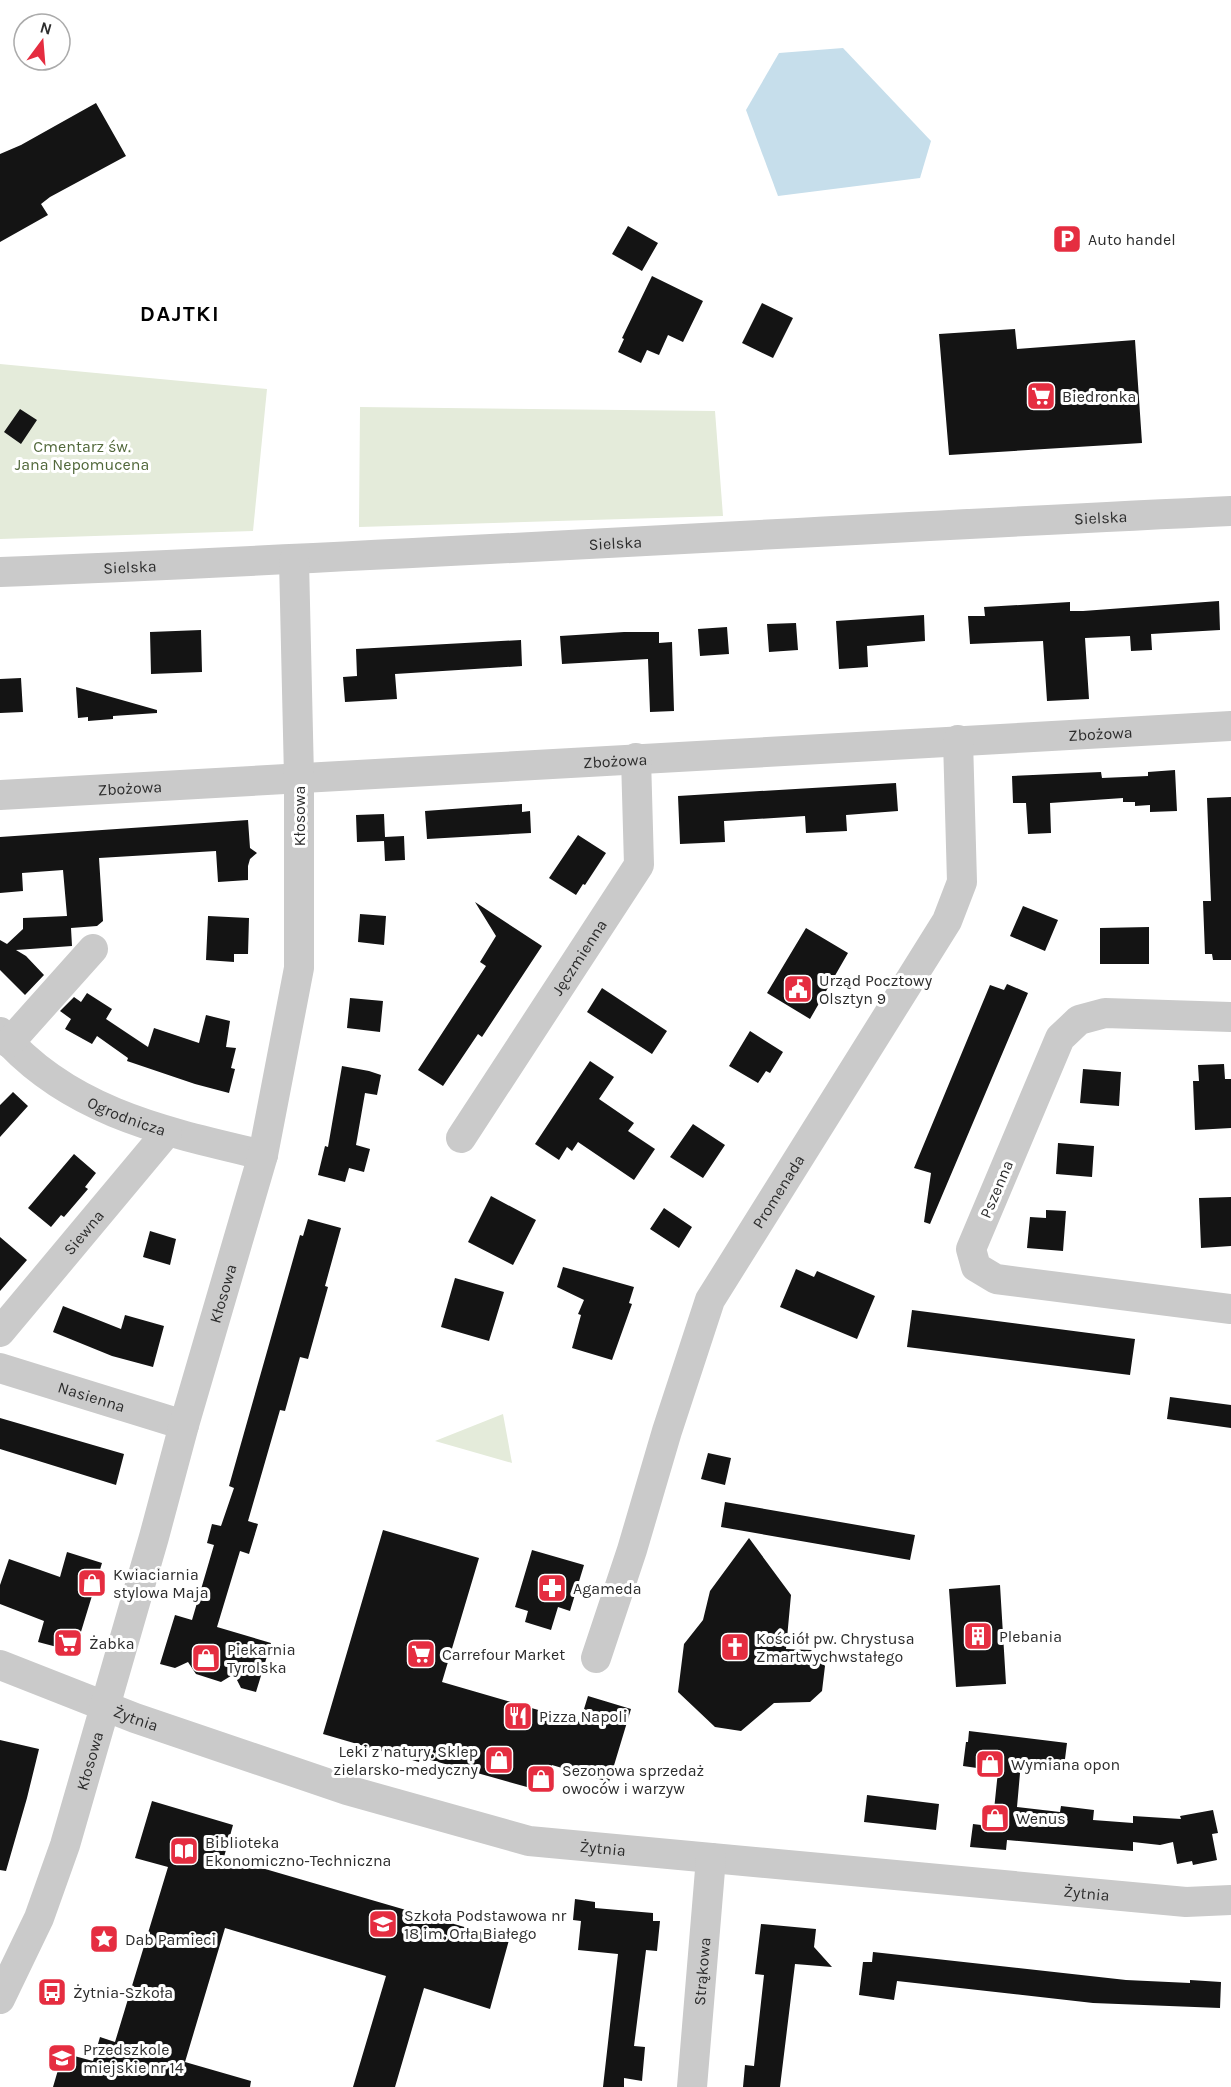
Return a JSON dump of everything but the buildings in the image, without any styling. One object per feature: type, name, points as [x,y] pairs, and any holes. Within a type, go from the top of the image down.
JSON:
[{"type":"street","name":"Sielska","points":[[0,572],[294,560],[889,527],[1231,512]]},
{"type":"street","name":"Kłosowa","points":[[0,1999],[25,1951],[65,1845],[263,1155],[299,968],[299,777],[294,560]]},
{"type":"street","name":"Zbożowa","points":[[0,795],[1231,726]]},
{"type":"street","name":"Promenada","points":[[596,1658],[710,1300],[947,921],[962,882],[958,740]]},
{"type":"street","name":"Jęczmienna","points":[[461,1138],[639,864],[636,758]]},
{"type":"street","name":"Ogrodnicza","points":[[93,950],[4,1037],[60,1086],[105,1109],[167,1132],[263,1155]]},
{"type":"street","name":"Pszenna","points":[[1231,1017],[1105,1013],[1079,1020],[1060,1038],[971,1249],[976,1267],[996,1279],[1231,1309]]},
{"type":"street","name":"Siewna","points":[[0,1332],[167,1132]]},
{"type":"street","name":"Nasienna","points":[[0,1368],[184,1425]]},
{"type":"street","name":"Żytnia","points":[[0,1665],[135,1718],[347,1790],[529,1841],[1186,1902],[1231,1900]]},
{"type":"street","name":"Strąkowa","points":[[692,2087],[711,1858]]},
{"type":"green space","name":"Cmentarz św. Jana Nepomucena","points":[[0,364],[267,389],[253,531],[0,539]]},
{"type":"green space","points":[[360,407],[715,411],[723,516],[359,527]]},
{"type":"green space","points":[[503,1414],[512,1463],[435,1441]]},
{"type":"water","points":[[843,48],[931,141],[920,178],[778,196],[746,110],[779,53]]},
{"type":"place","name":"Auto handel","points":[[1067,239]]},
{"type":"place","name":"Biedronka","points":[[1041,396]]},
{"type":"place","name":"Urząd Pocztowy Olsztyn 9","points":[[798,989]]},
{"type":"place","name":"Kwiaciarnia stylowa Maja","points":[[92,1583]]},
{"type":"place","name":"Agameda","points":[[552,1588]]},
{"type":"place","name":"Plebania","points":[[978,1636]]},
{"type":"place","name":"Żabka","points":[[68,1643]]},
{"type":"place","name":"Kościół pw. Chrystusa Zmartwychwstałego","points":[[735,1647]]},
{"type":"place","name":"Carrefour Market","points":[[421,1654]]},
{"type":"place","name":"Piekarnia Tyrolska","points":[[206,1658]]},
{"type":"place","name":"Pizza Napoli","points":[[518,1716]]},
{"type":"place","name":"Leki z natury. Sklep zielarsko-medyczny","points":[[499,1760]]},
{"type":"place","name":"Wymiana opon","points":[[990,1764]]},
{"type":"place","name":"Sezonowa sprzedaż owoców i warzyw","points":[[541,1779]]},
{"type":"place","name":"Wenus","points":[[995,1818]]},
{"type":"place","name":"Biblioteka Ekonomiczno-Techniczna","points":[[184,1851]]},
{"type":"place","name":"Szkoła Podstawowa nr 18 im. Orła Białego","points":[[383,1924]]},
{"type":"place","name":"Dab Pamieci","points":[[104,1939]]},
{"type":"place","name":"Żytnia-Szkoła","points":[[52,1992]]},
{"type":"place","name":"Przedszkole miejskie nr 14","points":[[62,2058]]},
{"type":"district","name":"DAJTKI","points":[[180,313]]}]
